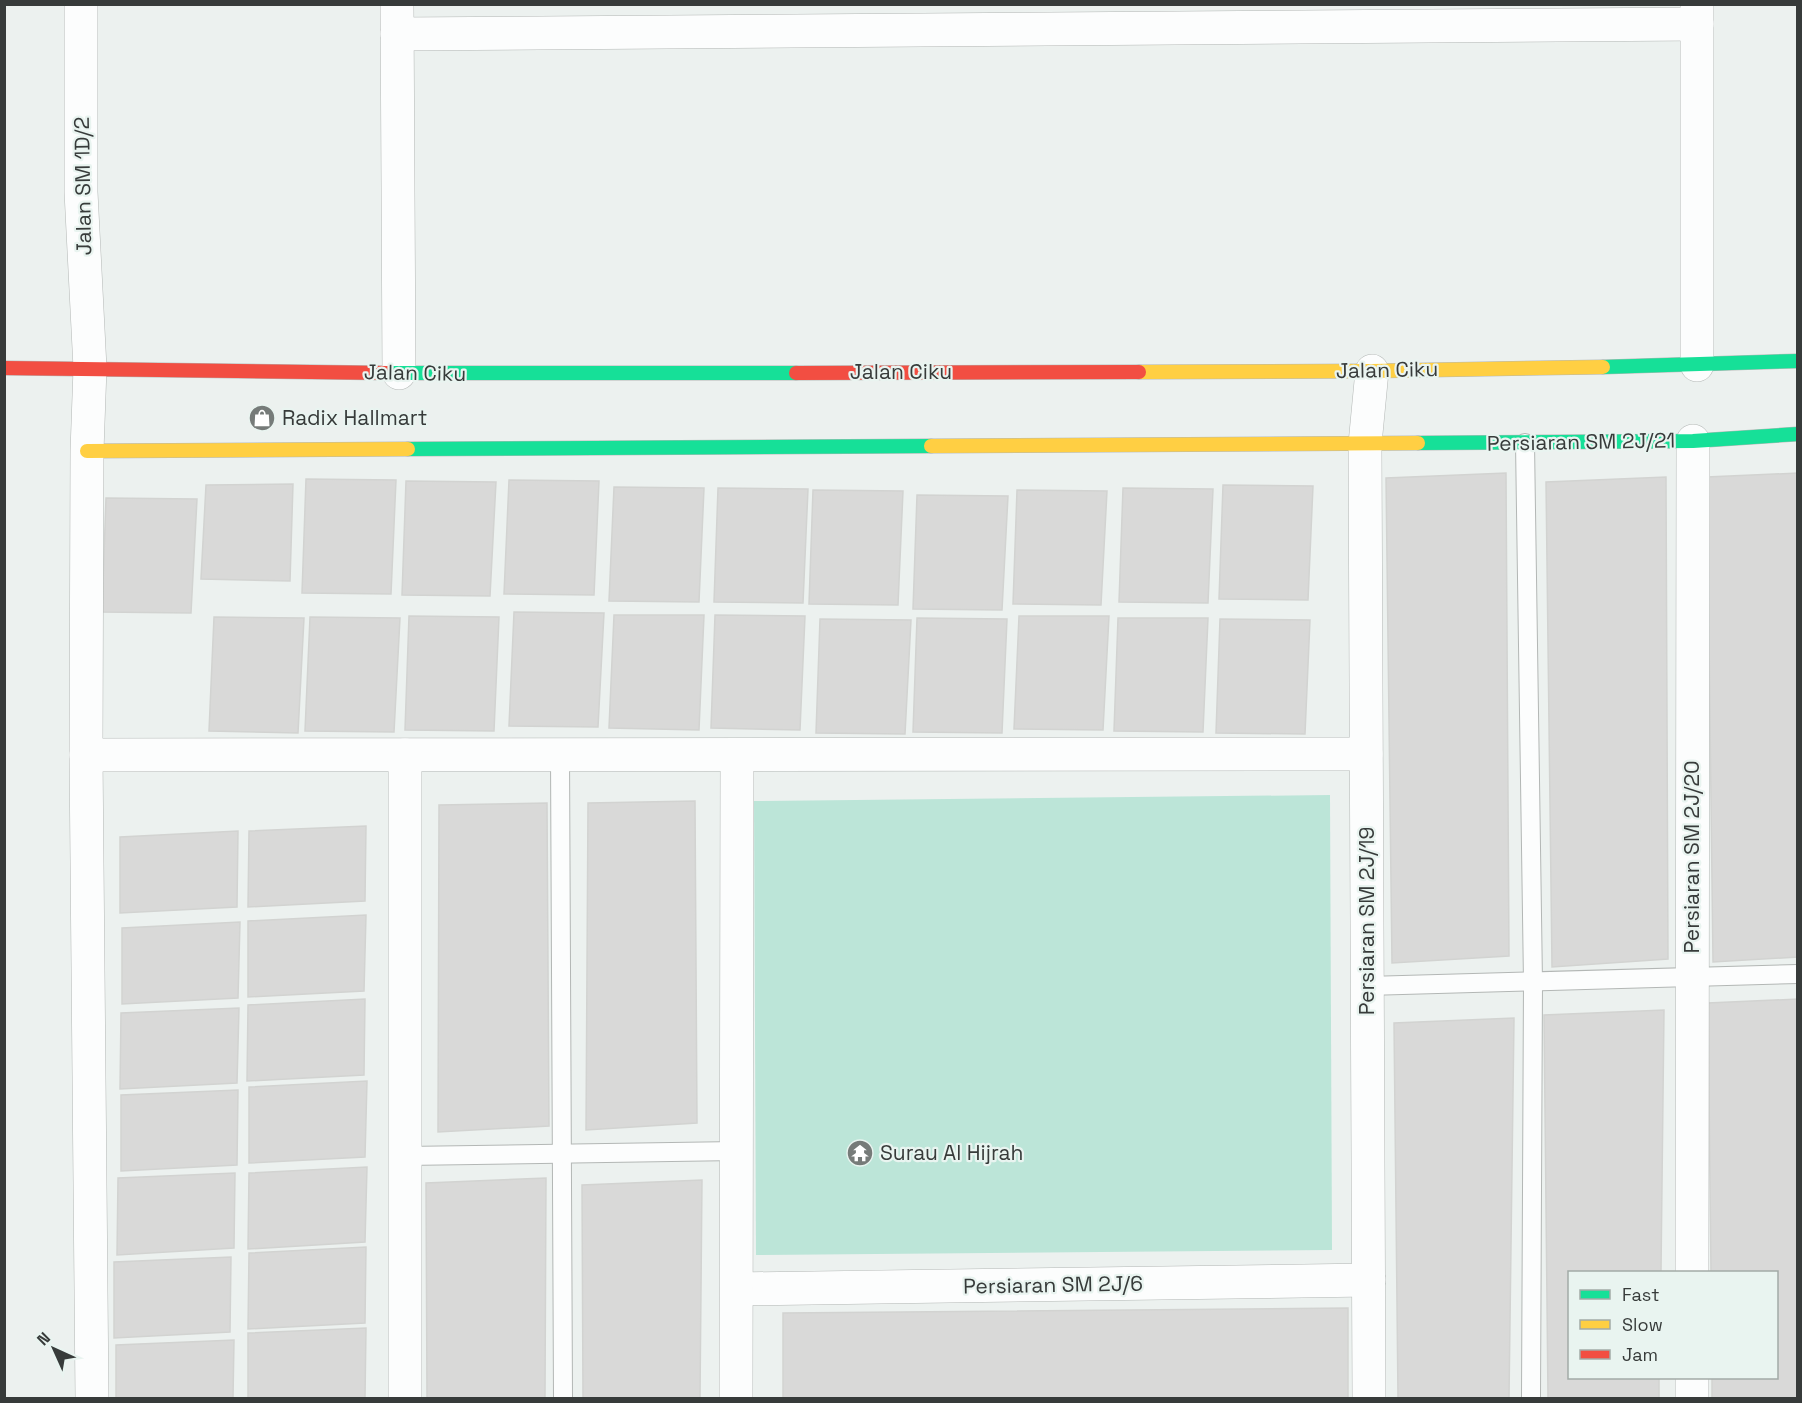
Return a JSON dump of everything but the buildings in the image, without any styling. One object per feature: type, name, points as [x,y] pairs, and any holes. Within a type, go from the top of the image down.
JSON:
[{"type":"street","name":"Jalan SM 1D/2","points":[[81,4],[81,192],[90,368],[87,451],[86,755],[92,1398]]},
{"type":"street","points":[[399,373],[397,19],[1697,14],[1697,365]]},
{"type":"street","name":"Jalan Ciku","points":[[4,368],[399,373],[1372,371],[1797,361]]},
{"type":"street","name":"Persiaran SM 2J/19","points":[[1369,1398],[1365,444],[1372,371]]},
{"type":"street","name":"Persiaran SM 2J/21","points":[[87,451],[1525,443],[1693,441],[1797,434]]},
{"type":"street","name":"Persiaran SM 2J/20","points":[[1692,1271],[1693,441]]},
{"type":"street","points":[[86,755],[1366,754]]},
{"type":"street","points":[[405,755],[405,1398]]},
{"type":"street","points":[[736,755],[736,1398]]},
{"type":"street","name":"Persiaran SM 2J/6","points":[[737,1289],[1369,1280]]},
{"type":"street","points":[[1692,1379],[1692,1398]]},
{"type":"lane","points":[[1525,443],[1533,982],[1531,1398]]},
{"type":"lane","points":[[560,754],[563,1398]]},
{"type":"lane","points":[[1367,986],[1797,974]]},
{"type":"lane","points":[[405,1156],[736,1151]]},
{"type":"green space","points":[[1330,795],[1332,1250],[756,1255],[754,801]]},
{"type":"traffic: fast","points":[[1603,367],[1798,361]]},
{"type":"traffic: fast","points":[[387,373],[796,373]]},
{"type":"traffic: fast","points":[[1418,443],[1693,441],[1798,434]]},
{"type":"traffic: fast","points":[[408,449],[931,446]]},
{"type":"traffic: slow","points":[[1139,372],[1603,367]]},
{"type":"traffic: slow","points":[[931,446],[1418,443]]},
{"type":"traffic: slow","points":[[87,451],[408,449]]},
{"type":"traffic: jam","points":[[4,368],[387,373]]},
{"type":"traffic: jam","points":[[796,373],[1139,372]]},
{"type":"place","name":"Radix Hallmart","points":[[262,418]]},
{"type":"place","name":"Surau Al Hijrah","points":[[860,1153]]}]
